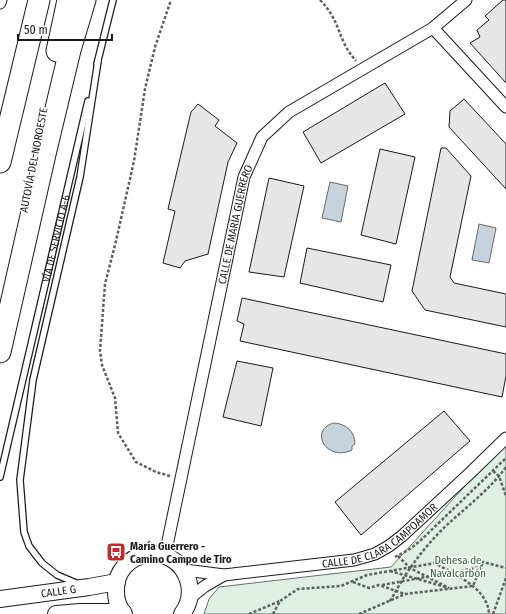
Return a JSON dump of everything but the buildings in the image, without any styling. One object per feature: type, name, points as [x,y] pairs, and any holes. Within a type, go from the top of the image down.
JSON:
[{"type":"highway","points":[[0,162],[39,0]]},
{"type":"highway","name":"AUTOVÍA DEL NOROESTE","points":[[0,319],[28,198],[46,101],[68,0]]},
{"type":"highway","points":[[70,50],[77,0]]},
{"type":"highway","points":[[0,352],[70,50],[85,0]]},
{"type":"street","name":"CALLE DE MARÍA GUERRERO","points":[[165,555],[244,177],[262,137],[289,112],[433,28],[466,0]]},
{"type":"street","points":[[433,28],[506,107]]},
{"type":"street","name":"CALLE DE CLARA CAMPOAMOR","points":[[184,570],[224,575],[354,560],[375,554],[402,536],[506,438]]},
{"type":"street","points":[[123,613],[116,598],[116,582],[122,569],[128,562],[136,557],[156,553],[174,559],[184,570],[190,588],[190,598],[187,608],[182,614]]},
{"type":"street","name":"CALLE DE CLARA CAMPOAMOR","points":[[190,598],[205,586],[224,575]]},
{"type":"street","name":"CALLE G","points":[[1,599],[116,582]]},
{"type":"street","name":"CALLE G","points":[[56,614],[123,613]]},
{"type":"lane","name":"VÍA DE SERVICIO A-6","points":[[0,477],[113,0]]},
{"type":"lane","points":[[89,587],[70,582],[57,575],[42,563],[29,546],[24,532],[20,480],[34,380],[80,177],[98,61]]},
{"type":"path","points":[[171,0],[155,48],[145,89],[134,161],[105,284],[100,351],[102,366],[115,398],[118,433],[136,462],[156,472],[181,479]]},
{"type":"path","points":[[320,0],[333,17],[345,46],[362,70]]},
{"type":"path","points":[[451,588],[410,568],[398,556],[421,540],[506,458]]},
{"type":"path","points":[[390,601],[410,568],[449,523],[466,509],[506,467]]},
{"type":"path","points":[[493,471],[499,476],[506,496]]},
{"type":"path","points":[[473,586],[483,562]]},
{"type":"path","points":[[249,614],[280,601],[298,590],[341,586],[367,575],[435,563],[483,562],[506,568]]},
{"type":"path","points":[[435,563],[473,586],[486,600],[489,608],[489,614]]},
{"type":"path","points":[[352,581],[369,588],[481,567]]},
{"type":"path","points":[[390,571],[414,579],[451,588]]},
{"type":"path","points":[[493,614],[506,578]]},
{"type":"path","points":[[382,586],[405,594]]},
{"type":"path","points":[[359,614],[405,594],[473,586]]},
{"type":"path","points":[[273,614],[280,601]]},
{"type":"green space","name":"Dehesa de Navalcarbón","points":[[506,441],[506,614],[204,614],[209,599],[219,587],[391,567]]},
{"type":"shaded area","points":[[330,182],[348,186],[341,222],[322,218]]},
{"type":"shaded area","points":[[479,224],[496,228],[489,263],[472,260]]},
{"type":"shaded area","points":[[333,423],[346,426],[349,429],[355,440],[352,450],[343,453],[335,452],[324,444],[322,433],[326,427]]},
{"type":"place","name":"María Guerrero - Camino Campo de Tiro","points":[[116,552]]}]
